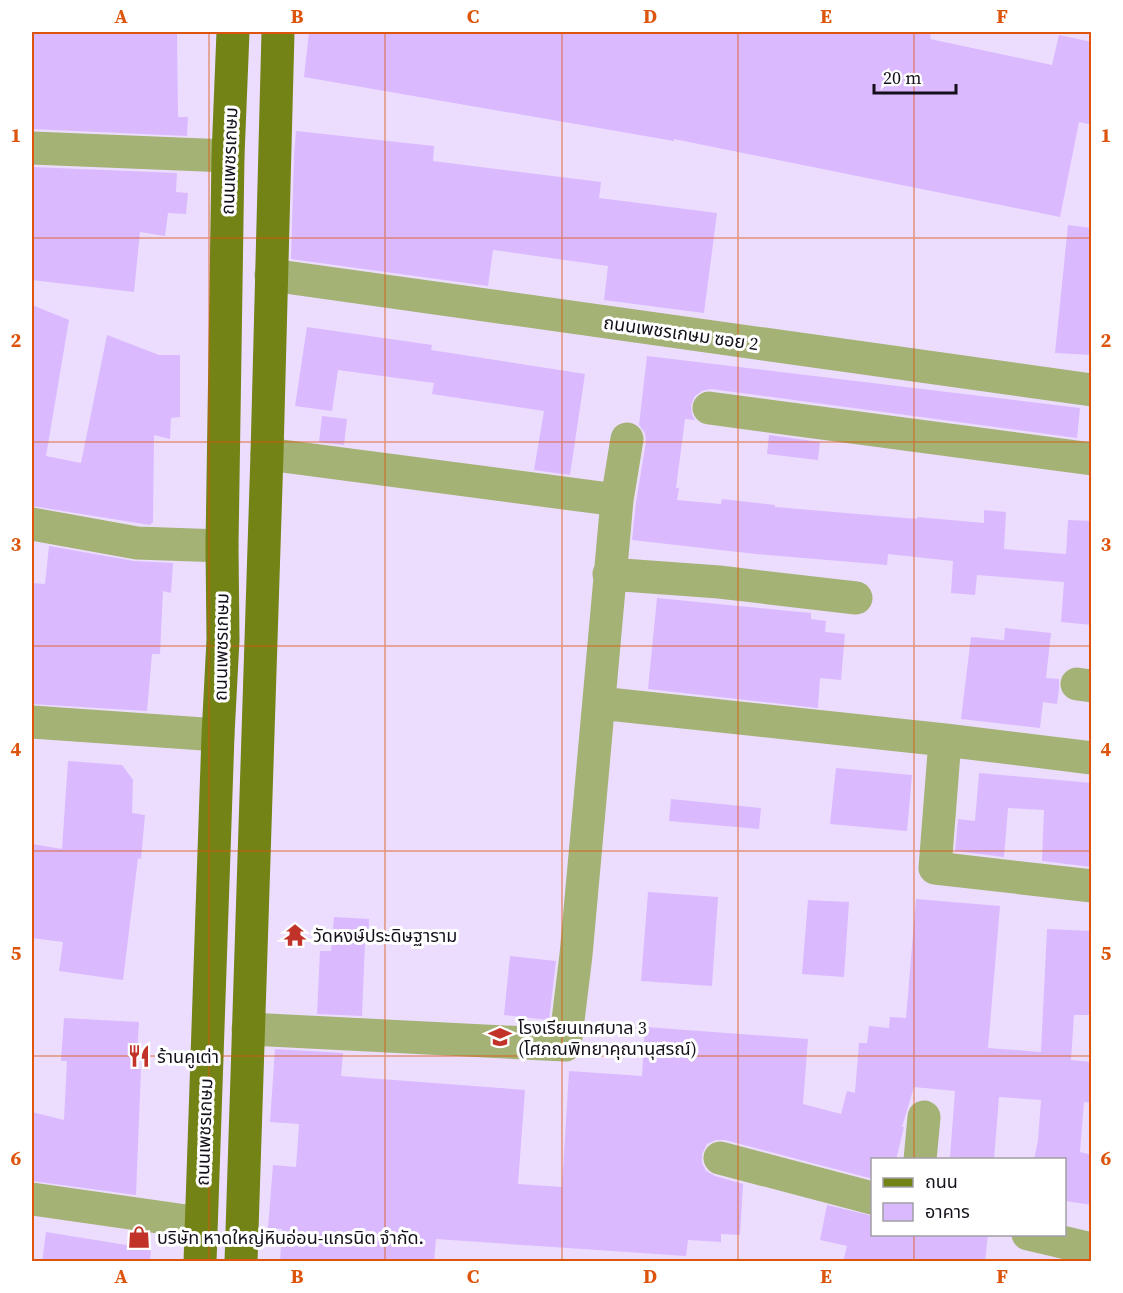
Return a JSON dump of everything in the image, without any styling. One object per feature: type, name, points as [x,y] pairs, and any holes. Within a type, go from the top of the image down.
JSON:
[{"type":"main road","name":"ถนนเพชรเกษม","points":[[200,1262],[223,640],[222,546],[228,156],[233,32]]},
{"type":"main road","points":[[241,1262],[278,32]]},
{"type":"main road","points":[[223,640],[261,646]]},
{"type":"street","points":[[32,148],[228,156]]},
{"type":"street","name":"ถนนเพชรเกษม ซอย 2","points":[[271,275],[1092,390]]},
{"type":"street","points":[[709,408],[1092,459]]},
{"type":"street","points":[[248,1029],[565,1045],[576,955],[609,574],[617,500],[627,439]]},
{"type":"street","points":[[267,454],[617,500]]},
{"type":"street","points":[[32,524],[137,543],[222,546]]},
{"type":"street","points":[[609,574],[719,582],[856,598]]},
{"type":"street","points":[[598,703],[1092,758]]},
{"type":"street","points":[[32,722],[218,735]]},
{"type":"street","points":[[945,740],[935,868],[1092,886]]},
{"type":"street","points":[[920,1158],[924,1118]]},
{"type":"street","points":[[720,1158],[871,1197]]},
{"type":"street","points":[[32,1199],[200,1223]]},
{"type":"street","points":[[1037,1236],[1092,1249]]},
{"type":"building","points":[[32,32],[177,32],[178,117],[188,117],[187,136],[32,129]]},
{"type":"building","points":[[309,32],[931,32],[930,39],[1052,65],[1059,35],[1092,42],[1092,125],[1079,122],[1060,217],[674,139],[674,141],[304,77]]},
{"type":"building","points":[[296,131],[434,146],[433,161],[601,182],[599,198],[717,213],[704,313],[604,300],[608,266],[493,250],[488,286],[291,259]]},
{"type":"building","points":[[32,167],[177,173],[176,192],[188,193],[186,214],[168,213],[165,236],[140,232],[134,292],[32,280]]},
{"type":"building","points":[[1068,225],[1092,228],[1092,355],[1055,353]]},
{"type":"building","points":[[32,305],[69,320],[46,456],[81,463],[107,335],[159,355],[180,355],[180,417],[171,418],[170,439],[154,435],[153,522],[150,525],[32,506]]},
{"type":"building","points":[[307,327],[432,345],[431,350],[585,374],[570,475],[534,470],[544,411],[432,394],[434,383],[338,370],[332,411],[295,406]]},
{"type":"building","points":[[647,356],[1080,408],[1077,438],[711,389],[695,396],[691,405],[695,420],[685,419],[676,488],[679,488],[677,500],[721,504],[722,499],[775,505],[775,507],[917,519],[917,517],[984,523],[984,510],[1006,512],[1004,549],[1066,554],[1068,520],[1092,521],[1092,625],[1061,622],[1064,582],[977,575],[975,595],[951,593],[953,561],[888,554],[887,565],[756,554],[632,540],[646,442],[645,433],[639,425]]},
{"type":"building","points":[[322,416],[347,419],[344,445],[319,442]]},
{"type":"building","points":[[769,435],[820,442],[818,460],[767,454]]},
{"type":"building","points":[[49,546],[134,561],[173,563],[171,593],[163,591],[160,654],[152,654],[147,711],[32,704],[32,583],[45,584]]},
{"type":"building","points":[[657,598],[811,613],[811,619],[826,621],[825,632],[845,634],[841,680],[820,678],[818,708],[648,689]]},
{"type":"building","points":[[1005,628],[1051,633],[1046,678],[1059,679],[1059,689],[1057,704],[1043,702],[1040,728],[961,719],[971,637],[1004,640]]},
{"type":"building","points":[[68,761],[122,765],[133,780],[132,813],[145,815],[141,859],[138,858],[123,980],[59,971],[63,942],[32,938],[32,844],[62,849]]},
{"type":"building","points":[[836,768],[912,775],[907,831],[830,824]]},
{"type":"building","points":[[979,773],[1092,783],[1092,867],[1042,861],[1044,810],[1008,808],[1004,857],[955,851],[958,819],[975,821]]},
{"type":"building","points":[[671,799],[761,808],[759,829],[669,821]]},
{"type":"building","points":[[648,892],[718,897],[712,986],[641,981]]},
{"type":"building","points":[[916,899],[1000,906],[988,1048],[1041,1052],[1047,929],[1092,931],[1092,1015],[1074,1015],[1071,1060],[1092,1062],[1092,1103],[1084,1102],[1080,1152],[1092,1155],[1092,1205],[1066,1201],[1066,1158],[1034,1158],[1041,1100],[999,1097],[994,1158],[950,1157],[955,1091],[914,1087],[902,1127],[904,1127],[896,1158],[871,1158],[871,1178],[725,1140],[716,1140],[707,1144],[702,1154],[702,1163],[706,1171],[743,1184],[740,1235],[721,1234],[721,1242],[688,1240],[686,1256],[436,1239],[434,1262],[280,1262],[282,1229],[268,1228],[273,1165],[296,1167],[299,1124],[270,1122],[275,1049],[343,1053],[341,1076],[525,1090],[518,1184],[562,1187],[569,1071],[642,1076],[645,1027],[808,1039],[803,1104],[841,1114],[847,1091],[855,1093],[859,1043],[867,1043],[869,1026],[889,1028],[890,1017],[906,1018]]},
{"type":"building","points":[[808,900],[849,902],[844,977],[802,974]]},
{"type":"building","points":[[334,917],[369,919],[368,943],[365,943],[362,1016],[317,1014],[320,951],[331,951]]},
{"type":"building","points":[[510,956],[556,961],[549,1020],[504,1015]]},
{"type":"building","points":[[64,1018],[139,1022],[136,1069],[141,1069],[136,1195],[32,1181],[32,1112],[64,1120],[67,1061],[61,1061]]},
{"type":"building","points":[[827,1205],[871,1216],[871,1236],[988,1236],[985,1262],[843,1262],[847,1246],[820,1240]]},
{"type":"building","points":[[46,1232],[151,1249],[150,1262],[42,1262]]},
{"type":"place","name":"วัดหงษ์ประดิษฐาราม","points":[[295,935]]},
{"type":"place","name":"โรงเรียนเทศบาล 3 (โศภณพิทยาคุณานุสรณ์)","points":[[500,1037]]},
{"type":"place","name":"ร้านคูเต่า","points":[[139,1056]]},
{"type":"place","name":"บริษัท หาดใหญ่หินอ่อน-แกรนิต จำกัด.","points":[[139,1237]]}]
